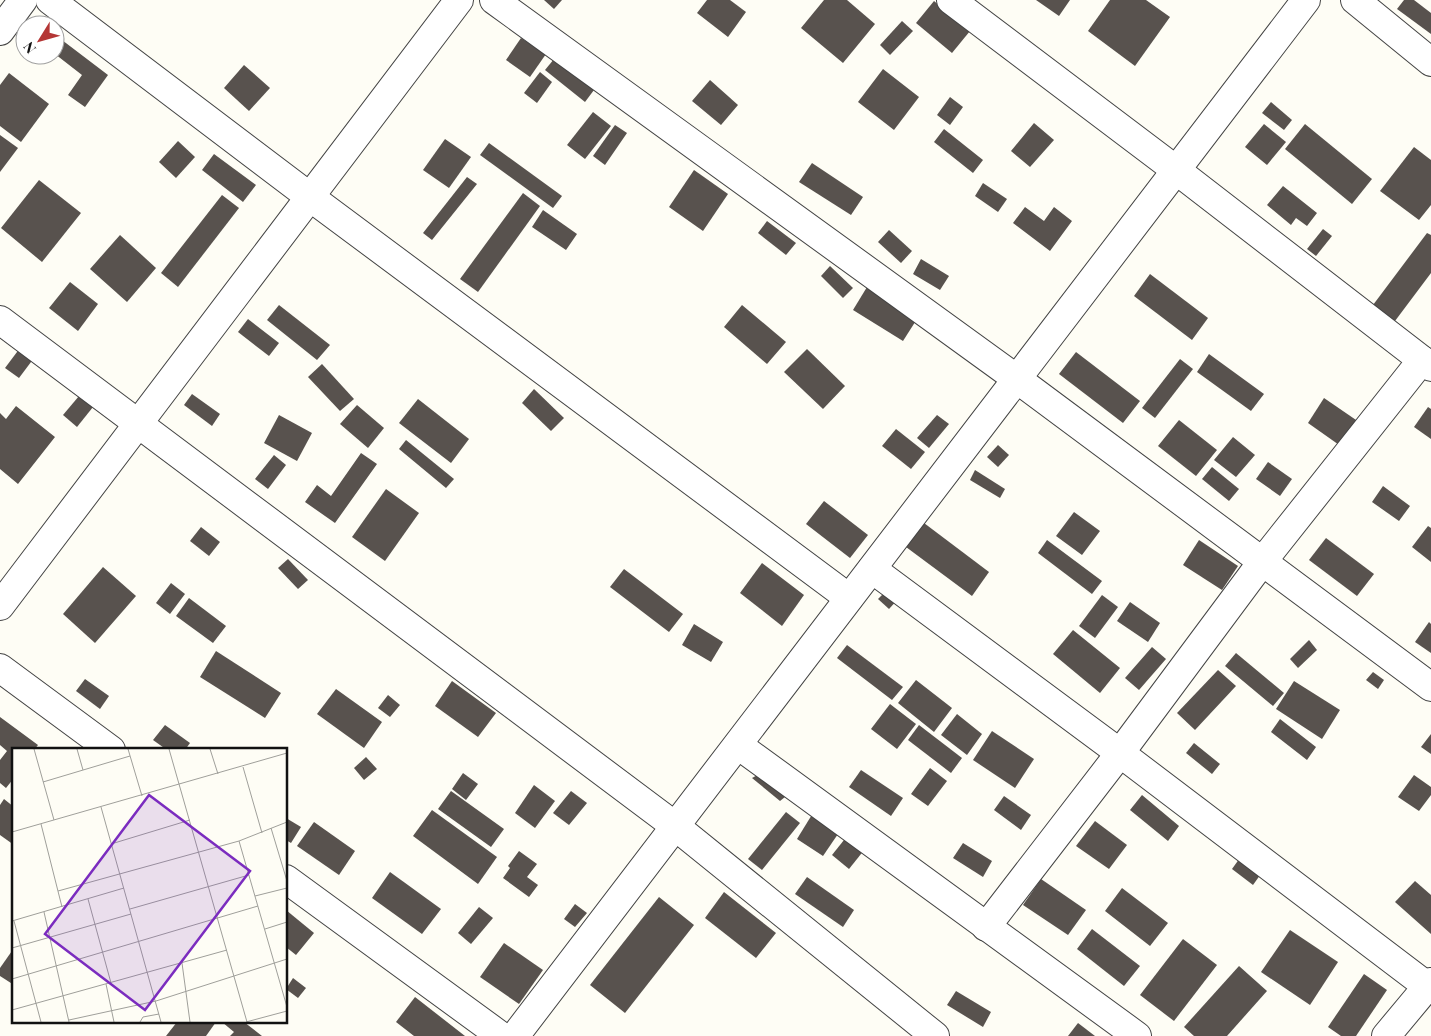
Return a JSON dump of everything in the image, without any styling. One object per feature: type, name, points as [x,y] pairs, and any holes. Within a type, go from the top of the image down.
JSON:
[{"type":"street","points":[[0,31],[24,0]]},
{"type":"street","points":[[50,0],[849,598]]},
{"type":"street","points":[[0,606],[459,0]]},
{"type":"street","points":[[494,0],[1017,379],[1431,687]]},
{"type":"street","points":[[951,0],[1176,170],[1426,363],[1262,562],[986,927]]},
{"type":"street","points":[[516,1036],[1306,0]]},
{"type":"street","points":[[1355,0],[1431,62]]},
{"type":"street","points":[[0,320],[137,425],[675,826],[935,1036]]},
{"type":"street","points":[[872,568],[1430,986],[1386,1036]]},
{"type":"street","points":[[0,668],[108,748]]},
{"type":"street","points":[[738,745],[1137,1036]]},
{"type":"street","points":[[288,880],[500,1036]]},
{"type":"building","points":[[544,0],[562,0],[554,9]]},
{"type":"building","points":[[707,0],[730,0],[746,12],[728,37],[697,13]]},
{"type":"building","points":[[824,0],[847,0],[875,24],[843,63],[801,28]]},
{"type":"building","points":[[1036,0],[1070,0],[1059,16]]},
{"type":"building","points":[[1110,0],[1146,0],[1170,17],[1135,66],[1088,31]]},
{"type":"building","points":[[1404,0],[1414,0],[1431,13],[1431,34],[1397,9]]},
{"type":"building","points":[[934,1],[970,31],[952,53],[916,23]]},
{"type":"building","points":[[902,21],[913,31],[890,55],[880,45]]},
{"type":"building","points":[[521,38],[546,54],[530,77],[506,60]]},
{"type":"building","points":[[65,42],[108,75],[85,107],[68,95],[82,75],[65,62]]},
{"type":"building","points":[[554,59],[594,90],[585,102],[545,70]]},
{"type":"building","points":[[244,65],[270,88],[249,111],[224,88]]},
{"type":"building","points":[[883,69],[919,97],[894,130],[858,102]]},
{"type":"building","points":[[540,72],[552,82],[537,103],[524,93]]},
{"type":"building","points":[[9,73],[49,104],[21,142],[0,126],[0,85]]},
{"type":"building","points":[[710,80],[738,105],[721,125],[692,101]]},
{"type":"building","points":[[950,97],[963,107],[950,125],[937,115]]},
{"type":"building","points":[[1271,102],[1292,120],[1284,130],[1262,113]]},
{"type":"building","points":[[593,112],[611,126],[585,159],[567,145]]},
{"type":"building","points":[[1034,123],[1054,140],[1030,167],[1011,151]]},
{"type":"building","points":[[1264,124],[1286,142],[1267,165],[1245,147]]},
{"type":"building","points":[[1305,124],[1372,179],[1352,204],[1285,149]]},
{"type":"building","points":[[615,125],[627,133],[605,165],[593,156]]},
{"type":"building","points":[[944,129],[983,160],[973,173],[934,142]]},
{"type":"building","points":[[0,135],[18,148],[0,172]]},
{"type":"building","points":[[445,139],[471,157],[449,188],[423,170]]},
{"type":"building","points":[[178,141],[195,157],[176,178],[159,162]]},
{"type":"building","points":[[489,143],[562,196],[553,208],[480,155]]},
{"type":"building","points":[[1414,147],[1431,160],[1431,205],[1419,220],[1380,191]]},
{"type":"building","points":[[214,154],[256,185],[243,202],[202,170]]},
{"type":"building","points":[[812,163],[863,197],[851,215],[799,182]]},
{"type":"building","points":[[694,170],[728,194],[703,231],[669,207]]},
{"type":"building","points":[[467,177],[477,184],[432,240],[423,233]]},
{"type":"building","points":[[39,180],[81,213],[42,262],[1,228]]},
{"type":"building","points":[[983,183],[1007,199],[998,212],[975,196]]},
{"type":"building","points":[[1283,186],[1317,213],[1307,226],[1296,218],[1291,225],[1267,205]]},
{"type":"building","points":[[523,193],[540,206],[478,292],[460,279]]},
{"type":"building","points":[[222,195],[239,208],[178,287],[161,273]]},
{"type":"building","points":[[1025,207],[1044,221],[1054,207],[1072,221],[1050,251],[1013,223]]},
{"type":"building","points":[[543,210],[577,234],[566,250],[532,227]]},
{"type":"building","points":[[767,221],[796,243],[786,255],[758,233]]},
{"type":"building","points":[[1323,229],[1332,236],[1316,256],[1307,249]]},
{"type":"building","points":[[889,230],[912,251],[901,263],[878,242]]},
{"type":"building","points":[[1427,233],[1431,235],[1431,273],[1395,321],[1373,305]]},
{"type":"building","points":[[120,235],[156,268],[127,302],[90,269]]},
{"type":"building","points":[[921,259],[949,276],[940,290],[913,274]]},
{"type":"building","points":[[830,266],[853,288],[843,298],[821,276]]},
{"type":"building","points":[[1150,274],[1208,318],[1192,340],[1134,296]]},
{"type":"building","points":[[70,282],[98,304],[78,331],[49,308]]},
{"type":"building","points":[[867,287],[917,319],[903,341],[853,310]]},
{"type":"building","points":[[279,305],[330,345],[317,360],[267,320]]},
{"type":"building","points":[[742,305],[786,342],[767,364],[724,327]]},
{"type":"building","points":[[248,319],[279,343],[269,356],[238,332]]},
{"type":"building","points":[[20,348],[34,358],[19,378],[5,368]]},
{"type":"building","points":[[807,349],[845,386],[823,409],[784,372]]},
{"type":"building","points":[[1076,352],[1140,401],[1123,423],[1059,374]]},
{"type":"building","points":[[1209,354],[1264,394],[1251,411],[1197,372]]},
{"type":"building","points":[[1180,359],[1193,369],[1155,418],[1142,408]]},
{"type":"building","points":[[322,364],[354,399],[340,411],[308,377]]},
{"type":"building","points":[[534,389],[564,418],[551,431],[522,403]]},
{"type":"building","points":[[192,394],[220,414],[212,426],[184,405]]},
{"type":"building","points":[[79,396],[93,407],[77,427],[63,415]]},
{"type":"building","points":[[1324,398],[1359,422],[1342,447],[1308,423]]},
{"type":"building","points":[[418,399],[469,439],[451,463],[399,423]]},
{"type":"building","points":[[357,405],[384,428],[368,448],[340,424]]},
{"type":"building","points":[[16,406],[55,437],[18,484],[0,469],[0,413],[6,419]]},
{"type":"building","points":[[1428,407],[1431,409],[1431,439],[1414,427]]},
{"type":"building","points":[[279,415],[312,433],[297,461],[264,443]]},
{"type":"building","points":[[937,415],[949,424],[929,448],[917,438]]},
{"type":"building","points":[[1179,420],[1217,450],[1196,476],[1158,446]]},
{"type":"building","points":[[896,429],[925,452],[911,469],[882,446]]},
{"type":"building","points":[[1233,437],[1255,455],[1236,477],[1214,460]]},
{"type":"building","points":[[406,440],[454,479],[446,488],[399,449]]},
{"type":"building","points":[[998,445],[1009,455],[998,467],[987,457]]},
{"type":"building","points":[[361,453],[377,464],[335,523],[305,502],[317,485],[331,496]]},
{"type":"building","points":[[274,455],[286,465],[268,489],[255,479]]},
{"type":"building","points":[[1268,462],[1292,479],[1280,496],[1256,479]]},
{"type":"building","points":[[1212,467],[1239,489],[1229,501],[1202,479]]},
{"type":"building","points":[[975,470],[1005,489],[1000,498],[970,480]]},
{"type":"building","points":[[1383,486],[1410,506],[1399,521],[1372,502]]},
{"type":"building","points":[[386,489],[419,513],[385,561],[352,537]]},
{"type":"building","points":[[824,501],[868,535],[850,558],[806,524]]},
{"type":"building","points":[[1074,512],[1100,531],[1082,555],[1056,536]]},
{"type":"building","points":[[924,523],[989,572],[972,596],[906,547]]},
{"type":"building","points":[[1428,526],[1431,528],[1431,562],[1412,547]]},
{"type":"building","points":[[201,527],[220,542],[209,556],[190,541]]},
{"type":"building","points":[[1326,538],[1374,574],[1357,596],[1309,560]]},
{"type":"building","points":[[1047,540],[1102,581],[1092,594],[1038,553]]},
{"type":"building","points":[[1199,540],[1238,566],[1222,590],[1183,565]]},
{"type":"building","points":[[288,559],[308,580],[298,589],[278,568]]},
{"type":"building","points":[[762,563],[804,595],[782,626],[740,593]]},
{"type":"building","points":[[103,567],[136,596],[95,643],[63,614]]},
{"type":"building","points":[[624,569],[683,614],[669,632],[610,587]]},
{"type":"building","points":[[171,583],[185,594],[170,614],[156,603]]},
{"type":"building","points":[[889,588],[899,598],[889,609],[878,599]]},
{"type":"building","points":[[1102,595],[1118,607],[1095,638],[1079,626]]},
{"type":"building","points":[[189,598],[226,626],[213,643],[176,616]]},
{"type":"building","points":[[1130,602],[1160,623],[1148,642],[1117,621]]},
{"type":"building","points":[[1429,622],[1431,624],[1431,653],[1415,642]]},
{"type":"building","points":[[694,624],[723,642],[711,662],[682,645]]},
{"type":"building","points":[[1073,630],[1120,668],[1100,693],[1053,654]]},
{"type":"building","points":[[1309,640],[1317,650],[1298,668],[1290,659]]},
{"type":"building","points":[[847,645],[903,687],[892,700],[837,658]]},
{"type":"building","points":[[1152,647],[1166,659],[1139,690],[1125,678]]},
{"type":"building","points":[[216,651],[281,693],[265,718],[200,677]]},
{"type":"building","points":[[1236,653],[1284,693],[1273,706],[1225,666]]},
{"type":"building","points":[[1218,670],[1236,686],[1195,730],[1177,713]]},
{"type":"building","points":[[1373,672],[1384,680],[1378,689],[1366,680]]},
{"type":"building","points":[[85,679],[109,696],[100,709],[76,691]]},
{"type":"building","points":[[916,680],[952,708],[934,732],[898,703]]},
{"type":"building","points":[[452,681],[496,713],[478,737],[435,706]]},
{"type":"building","points":[[1294,681],[1340,710],[1322,739],[1276,709]]},
{"type":"building","points":[[336,689],[382,722],[364,748],[317,714]]},
{"type":"building","points":[[388,695],[400,705],[390,717],[378,708]]},
{"type":"building","points":[[890,704],[916,724],[897,749],[871,729]]},
{"type":"building","points":[[957,714],[982,734],[967,755],[941,735]]},
{"type":"building","points":[[0,717],[38,745],[36,748],[12,748],[12,780],[6,788],[0,783],[0,760],[7,751],[0,745]]},
{"type":"building","points":[[1280,719],[1316,747],[1307,760],[1271,732]]},
{"type":"building","points":[[165,725],[190,743],[186,748],[164,748],[153,740]]},
{"type":"building","points":[[919,725],[962,758],[951,773],[908,740]]},
{"type":"building","points":[[992,731],[1034,759],[1015,788],[973,760]]},
{"type":"building","points":[[1431,734],[1431,754],[1421,747]]},
{"type":"building","points":[[1194,743],[1220,764],[1212,774],[1186,753]]},
{"type":"building","points":[[366,757],[377,769],[364,780],[354,768]]},
{"type":"building","points":[[930,768],[947,781],[928,806],[911,794]]},
{"type":"building","points":[[767,770],[795,789],[780,801],[752,778]]},
{"type":"building","points":[[861,770],[903,798],[891,816],[849,787]]},
{"type":"building","points":[[463,773],[478,784],[466,800],[452,789]]},
{"type":"building","points":[[1414,775],[1431,787],[1431,795],[1419,811],[1398,797]]},
{"type":"building","points":[[534,785],[555,801],[535,828],[515,813]]},
{"type":"building","points":[[451,791],[504,829],[491,847],[438,809]]},
{"type":"building","points":[[571,791],[587,803],[569,825],[553,813]]},
{"type":"building","points":[[1142,795],[1179,826],[1168,841],[1130,810]]},
{"type":"building","points":[[1004,796],[1031,815],[1021,830],[994,810]]},
{"type":"building","points":[[4,799],[12,805],[12,844],[0,835],[0,805]]},
{"type":"building","points":[[432,810],[497,857],[478,884],[413,836]]},
{"type":"building","points":[[786,812],[800,823],[762,870],[748,859]]},
{"type":"building","points":[[813,813],[840,831],[823,856],[797,839]]},
{"type":"building","points":[[288,819],[301,827],[291,843],[288,841]]},
{"type":"building","points":[[1095,821],[1127,845],[1109,869],[1076,846]]},
{"type":"building","points":[[314,822],[355,851],[339,875],[297,846]]},
{"type":"building","points":[[848,835],[865,849],[849,869],[832,855]]},
{"type":"building","points":[[963,843],[992,861],[983,877],[953,858]]},
{"type":"building","points":[[519,851],[537,864],[527,877],[538,885],[529,897],[503,878],[510,868],[508,866]]},
{"type":"building","points":[[1242,855],[1263,871],[1253,885],[1232,869]]},
{"type":"building","points":[[390,872],[441,909],[422,934],[372,898]]},
{"type":"building","points":[[807,877],[854,910],[843,927],[795,894]]},
{"type":"building","points":[[1041,879],[1086,910],[1068,935],[1023,905]]},
{"type":"building","points":[[1415,881],[1431,895],[1431,934],[1395,902]]},
{"type":"building","points":[[1122,888],[1168,923],[1150,946],[1105,911]]},
{"type":"building","points":[[724,892],[776,933],[756,958],[705,918]]},
{"type":"building","points":[[659,897],[694,925],[625,1013],[590,985]]},
{"type":"building","points":[[575,904],[587,913],[575,927],[564,919]]},
{"type":"building","points":[[479,907],[493,918],[471,944],[458,933]]},
{"type":"building","points":[[288,912],[314,933],[296,955],[288,949]]},
{"type":"building","points":[[1092,929],[1140,966],[1124,986],[1077,949]]},
{"type":"building","points":[[1290,930],[1338,962],[1310,1005],[1261,972]]},
{"type":"building","points":[[1183,939],[1217,965],[1174,1021],[1140,995]]},
{"type":"building","points":[[504,943],[543,970],[519,1004],[480,977]]},
{"type":"building","points":[[12,951],[12,984],[0,976],[0,968]]},
{"type":"building","points":[[1239,966],[1267,991],[1227,1036],[1194,1036],[1184,1027]]},
{"type":"building","points":[[1364,974],[1387,990],[1356,1036],[1341,1036],[1328,1027]]},
{"type":"building","points":[[293,978],[306,988],[298,998],[288,990],[288,986]]},
{"type":"building","points":[[956,991],[991,1012],[983,1027],[947,1005]]},
{"type":"building","points":[[415,997],[465,1036],[414,1036],[396,1022]]},
{"type":"building","points":[[1078,1023],[1095,1036],[1068,1036]]},
{"type":"building","points":[[175,1024],[215,1024],[206,1036],[166,1036]]},
{"type":"building","points":[[224,1024],[247,1024],[262,1036],[230,1036],[234,1032]]}]
